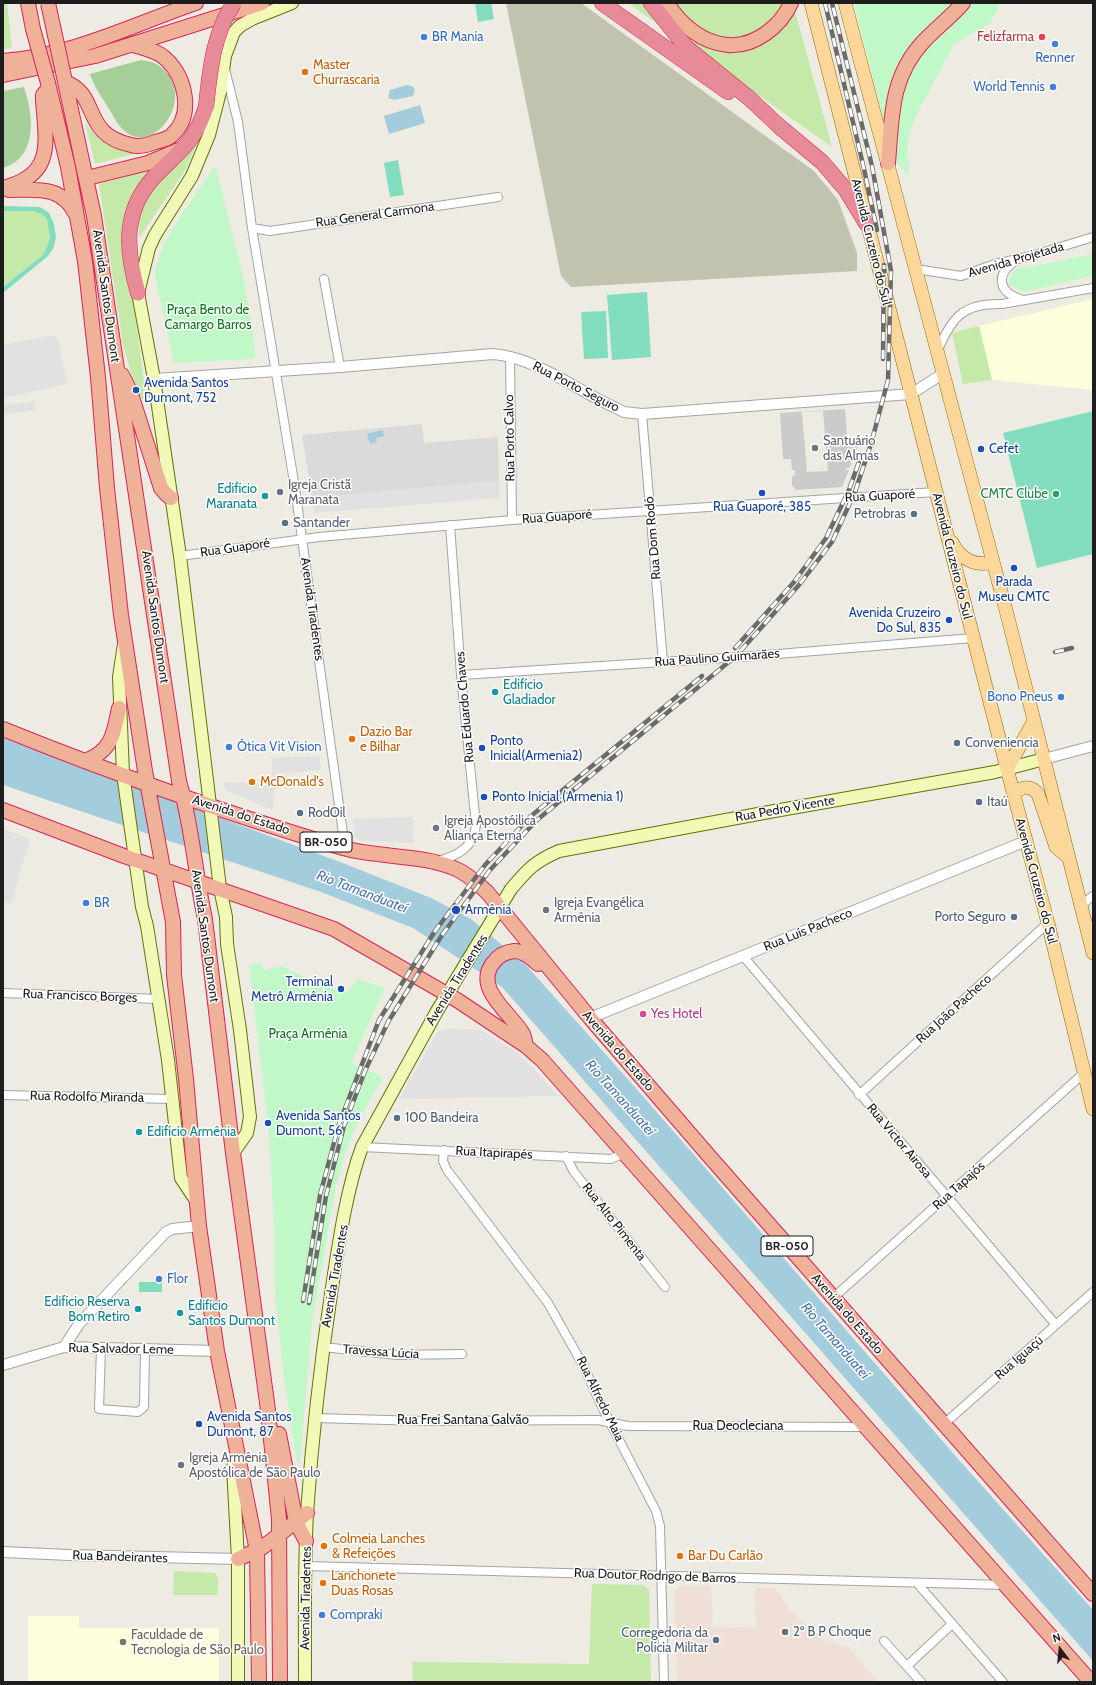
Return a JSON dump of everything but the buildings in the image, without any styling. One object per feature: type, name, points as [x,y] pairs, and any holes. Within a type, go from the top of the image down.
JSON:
[{"type":"highway","name":"Avenida Santos Dumont","points":[[28,3],[68,167],[85,261],[98,377],[107,488],[125,641],[148,787],[173,922],[174,975],[186,1079],[195,1199],[218,1350],[257,1551]]},
{"type":"highway","name":"Avenida Santos Dumont","points":[[48,3],[94,216],[179,781],[184,800],[197,881],[205,919],[268,1410],[280,1535]]},
{"type":"highway","points":[[3,61],[33,58],[83,45],[196,3]]},
{"type":"highway","points":[[138,292],[130,257],[128,237],[131,214],[139,198],[153,178],[185,147],[193,137],[206,107],[218,35],[222,24],[234,3]]},
{"type":"highway","points":[[3,76],[94,56],[133,45],[262,3]]},
{"type":"highway","points":[[602,3],[703,76],[780,127]]},
{"type":"highway","points":[[651,3],[686,47],[749,98],[830,172],[846,190],[866,223]]},
{"type":"highway","points":[[667,3],[675,15],[690,29],[707,39],[729,45],[749,42],[767,33],[787,12],[791,3]]},
{"type":"highway","points":[[888,163],[894,105],[900,76],[924,41],[963,3]]},
{"type":"highway","points":[[64,79],[79,89],[97,125],[113,139],[133,146],[150,144],[171,136],[180,126],[185,111],[184,92],[180,76],[166,58],[156,52],[133,45]]},
{"type":"highway","points":[[3,188],[25,180],[37,171],[42,162],[46,146],[43,95],[48,85]]},
{"type":"highway","points":[[87,178],[148,164],[185,147]]},
{"type":"highway","points":[[3,188],[47,190],[61,196],[74,211],[78,221]]},
{"type":"highway","points":[[116,367],[130,391],[161,488],[171,498]]},
{"type":"highway","points":[[84,762],[99,755],[109,744],[120,708]]},
{"type":"highway","name":"Avenida do Estado","points":[[3,729],[123,778],[210,809],[345,848],[432,862],[457,869],[467,875],[488,892],[590,1018],[1093,1594]]},
{"type":"highway","points":[[3,810],[164,870],[220,888],[334,929],[394,962],[446,995],[457,1000],[526,1046],[542,1060],[1091,1682]]},
{"type":"highway","points":[[526,1046],[524,1035],[492,994],[488,985],[488,974],[494,962],[500,956],[516,951],[528,956],[548,974],[554,974]]},
{"type":"highway","points":[[268,1410],[277,1423],[302,1518],[306,1541]]},
{"type":"highway","points":[[238,1559],[257,1551],[302,1518]]},
{"type":"highway","name":"Avenida Tiradentes","points":[[280,1535],[280,1682]]},
{"type":"highway","points":[[257,1551],[259,1682]]},
{"type":"main road","points":[[138,292],[149,248],[192,176],[209,135],[220,92],[229,42],[234,32],[240,26],[292,3]]},
{"type":"main road","name":"Avenida Cruzeiro do Sul","points":[[811,3],[866,223],[1048,923],[1093,1109]]},
{"type":"main road","points":[[845,3],[938,350],[1093,953]]},
{"type":"main road","name":"Avenida Santos Dumont","points":[[138,292],[154,379],[180,556],[217,867],[226,917],[227,944],[240,1030],[250,1117],[247,1133],[234,1153]]},
{"type":"main road","points":[[947,534],[960,554],[966,559],[977,564],[993,562]]},
{"type":"main road","name":"Avenida Santos Dumont","points":[[125,641],[120,666],[123,778],[134,859],[142,907],[147,926],[168,1060],[181,1178],[195,1199]]},
{"type":"main road","points":[[1007,770],[1034,721]]},
{"type":"main road","name":"Rua Pedro Vicente","points":[[500,908],[511,890],[532,866],[541,859],[559,851],[1007,770],[1044,759]]},
{"type":"main road","points":[[1013,792],[1025,787],[1035,790],[1038,794],[1056,847],[1069,858]]},
{"type":"main road","name":"Avenida Tiradentes","points":[[302,1518],[323,1347],[336,1261],[356,1163],[362,1146],[446,995],[500,908]]},
{"type":"main road","name":"Avenida Santos Dumont","points":[[238,1454],[233,1467],[238,1559]]},
{"type":"main road","name":"Avenida Tiradentes","points":[[305,1682],[306,1541]]},
{"type":"main road","points":[[238,1559],[238,1682]]},
{"type":"street","points":[[154,379],[275,370],[252,228],[238,122],[224,66]]},
{"type":"street","name":"Rua General Carmona","points":[[252,228],[270,230],[498,197]]},
{"type":"street","name":"Avenida Projetada","points":[[916,269],[961,276],[995,264],[1017,260],[1093,237]]},
{"type":"street","points":[[1017,260],[1005,269],[1002,280],[1003,288],[1008,294],[1024,301]]},
{"type":"street","points":[[324,279],[340,367]]},
{"type":"street","points":[[938,350],[950,323],[959,314],[988,304],[1024,301],[1093,288]]},
{"type":"street","name":"Rua Porto Seguro","points":[[275,370],[340,367],[493,354],[510,356],[529,362],[624,412],[642,414],[911,394],[944,373]]},
{"type":"street","name":"Rua Porto Calvo","points":[[510,356],[512,520]]},
{"type":"street","name":"Avenida Tiradentes","points":[[275,370],[302,540],[345,848]]},
{"type":"street","name":"Rua Dom Rodó","points":[[642,414],[663,662]]},
{"type":"street","name":"Rua Guaporé","points":[[180,556],[302,540],[450,525],[650,510],[936,492]]},
{"type":"street","name":"Rua Eduardo Chaves","points":[[432,862],[447,859],[466,849],[476,834],[461,675],[450,525]]},
{"type":"street","name":"Rua Paulino Guimarães","points":[[461,675],[663,662],[973,638]]},
{"type":"street","name":"Rua Pedro Vicente","points":[[1044,759],[1093,746]]},
{"type":"street","name":"Rua Luís Pacheco","points":[[590,1018],[1026,841]]},
{"type":"street","points":[[1081,905],[1093,896]]},
{"type":"street","name":"Rua João Pacheco","points":[[859,1095],[1048,923]]},
{"type":"street","name":"Rua Victor Airosa","points":[[743,956],[859,1095],[1056,1325]]},
{"type":"street","name":"Rua Francisco Borges","points":[[3,993],[158,999]]},
{"type":"street","name":"Rua Tapajós","points":[[833,1298],[1084,1073]]},
{"type":"street","name":"Rua Rodolfo Miranda","points":[[3,1095],[172,1099]]},
{"type":"street","name":"Rua Itapirapés","points":[[362,1146],[612,1158],[624,1153]]},
{"type":"street","name":"Rua Alfredo Maia","points":[[444,1150],[443,1161],[447,1170],[548,1303],[583,1365],[657,1515],[660,1526],[664,1682]]},
{"type":"street","name":"Rua Alto Pimenta","points":[[566,1156],[574,1172],[665,1287]]},
{"type":"street","points":[[64,1348],[79,1324],[166,1232],[172,1229],[199,1226]]},
{"type":"street","name":"Rua Iguaçú","points":[[944,1424],[1093,1292]]},
{"type":"street","name":"Travessa Lúcia","points":[[323,1347],[397,1355],[462,1354]]},
{"type":"street","name":"Rua Salvador Leme","points":[[3,1365],[64,1348],[218,1350]]},
{"type":"street","points":[[101,1348],[99,1409],[138,1412],[144,1407],[145,1349]]},
{"type":"street","name":"Rua Frei Santana Galvão","points":[[315,1418],[423,1421],[598,1420],[611,1422]]},
{"type":"street","name":"Rua Deocleciana","points":[[611,1422],[628,1426],[865,1427]]},
{"type":"street","name":"Rua Bandeirantes","points":[[3,1552],[238,1559]]},
{"type":"street","name":"Rua Doutor Rodrigo de Barros","points":[[306,1566],[661,1577],[1005,1585]]},
{"type":"street","points":[[917,1583],[1003,1682]]},
{"type":"street","points":[[907,1666],[952,1624]]},
{"type":"street","points":[[884,1641],[921,1682]]},
{"type":"shaded area","points":[[506,3],[581,3],[814,171],[838,200],[857,253],[857,271],[571,287],[561,276]]},
{"type":"shaded area","points":[[1093,299],[1093,390],[992,380],[979,326]]},
{"type":"shaded area","points":[[52,335],[58,339],[67,384],[3,398],[3,345]]},
{"type":"shaded area","points":[[34,401],[35,410],[3,415],[3,406]]},
{"type":"shaded area","name":"Santuário das Almas","points":[[845,409],[848,447],[858,446],[856,451],[848,451],[849,460],[852,460],[850,467],[846,468],[846,470],[849,470],[842,487],[796,490],[792,485],[792,476],[795,475],[795,470],[792,470],[791,459],[783,459],[780,413]],"holes":[[[823,411],[828,471],[807,472],[802,412]]]},
{"type":"shaded area","points":[[422,424],[424,443],[498,437],[499,481],[312,498],[302,435]]},
{"type":"shaded area","points":[[499,481],[500,498],[314,513],[312,498]]},
{"type":"shaded area","points":[[319,756],[321,770],[281,773],[280,788],[274,789],[273,810],[225,790],[224,782],[272,784],[272,758]]},
{"type":"shaded area","points":[[413,817],[414,843],[361,841],[355,837],[353,819]]},
{"type":"shaded area","points":[[3,829],[30,839],[11,903],[3,902]]},
{"type":"shaded area","points":[[451,1029],[481,1030],[516,1052],[534,1069],[558,1096],[399,1099],[436,1034],[439,1031]]},
{"type":"shaded area","points":[[680,1586],[711,1586],[713,1628],[756,1627],[755,1588],[775,1588],[791,1611],[822,1639],[849,1648],[878,1682],[677,1682],[675,1591]]},
{"type":"shaded area","name":"Faculdade de Tecnologia de São Paulo","points":[[28,1616],[79,1616],[79,1628],[219,1628],[219,1682],[28,1682]]},
{"type":"green space","points":[[3,3],[7,3],[12,48],[3,49]]},
{"type":"green space","points":[[475,3],[491,3],[494,19],[478,22]]},
{"type":"green space","points":[[628,3],[793,3],[832,147]]},
{"type":"green space","points":[[854,3],[1000,3],[990,24],[954,44],[922,104],[913,123],[907,145],[909,176],[894,160]]},
{"type":"green space","points":[[141,60],[158,65],[170,77],[175,90],[174,104],[170,117],[161,128],[151,135],[139,137],[127,133],[119,125],[96,88],[90,74]]},
{"type":"green space","points":[[24,87],[30,110],[31,122],[28,145],[23,154],[15,162],[3,168],[3,91]]},
{"type":"green space","points":[[85,123],[97,137],[108,145],[139,153],[95,164]]},
{"type":"green space","points":[[200,136],[186,169],[139,238],[139,217],[144,196]]},
{"type":"green space","points":[[398,160],[404,195],[390,197],[384,163]]},
{"type":"green space","name":"Praça Bento de Camargo Barros","points":[[215,165],[241,267],[252,324],[255,355],[254,358],[251,359],[174,363],[155,276],[157,262],[170,233]]},
{"type":"green space","points":[[154,169],[127,206],[124,227],[147,406],[136,390],[123,345],[99,184]]},
{"type":"green space","points":[[3,206],[40,207],[49,213],[54,224],[56,237],[53,249],[48,256],[3,293],[3,287],[43,255],[50,239],[47,219],[42,214],[33,211],[3,211]]},
{"type":"green space","points":[[3,211],[33,211],[42,214],[47,219],[50,239],[43,255],[3,287]]},
{"type":"green space","points":[[1093,254],[1093,276],[1024,292],[1008,284],[1014,270]]},
{"type":"green space","points":[[647,292],[651,357],[612,360],[607,295]]},
{"type":"green space","points":[[606,311],[608,358],[584,359],[581,312]]},
{"type":"green space","points":[[979,326],[992,380],[963,384],[952,333]]},
{"type":"green space","name":"CMTC Clube","points":[[1093,411],[1093,554],[1037,568],[1003,433]]},
{"type":"green space","name":"Praça Armênia","points":[[261,963],[264,970],[281,966],[329,988],[348,992],[357,979],[385,988],[351,1063],[383,1077],[356,1126],[345,1154],[335,1191],[312,1323],[299,1472],[284,1378],[275,1294],[274,1225],[269,1133],[249,965]]},
{"type":"green space","points":[[139,1282],[162,1282],[162,1292],[139,1292]]},
{"type":"green space","points":[[174,1571],[215,1573],[218,1579],[218,1595],[173,1595]]},
{"type":"green space","points":[[592,1584],[643,1585],[649,1590],[651,1682],[413,1682],[412,1662],[589,1664]]},
{"type":"water","points":[[407,85],[412,86],[415,90],[413,96],[394,100],[388,98],[390,90]]},
{"type":"water","points":[[420,105],[425,123],[389,134],[384,116]]},
{"type":"water","points":[[383,430],[384,436],[376,438],[377,442],[370,444],[367,434]]},
{"type":"water","name":"Rio Tamanduateí","points":[[3,738],[340,862],[431,898],[471,919],[525,964],[641,1094],[959,1460],[1093,1610],[1093,1661],[502,987],[413,928],[321,892],[3,785]]},
{"type":"railway","points":[[825,3],[877,230]]},
{"type":"railway","points":[[309,1303],[326,1196],[344,1126],[365,1071],[388,1022],[442,935],[490,870],[537,820],[736,656],[799,585],[832,542],[855,492],[871,444],[888,380],[891,271],[872,166],[832,3]]},
{"type":"railway","points":[[883,359],[884,265]]},
{"type":"railway","points":[[735,648],[794,582],[826,538],[849,490],[861,456]]},
{"type":"railway","points":[[1055,652],[1072,648]]},
{"type":"railway","points":[[303,1301],[320,1195],[339,1124],[379,1020],[435,931],[485,865],[531,816],[702,676]]},
{"type":"place","name":"BR Mania","points":[[424,37]]},
{"type":"place","name":"Felizfarma","points":[[1042,37]]},
{"type":"place","name":"Renner","points":[[1055,44]]},
{"type":"place","name":"Master Churrascaria","points":[[305,72]]},
{"type":"place","name":"World Tennis","points":[[1053,87]]},
{"type":"place","name":"Avenida Santos Dumont, 752","points":[[136,390]]},
{"type":"place","name":"Santuário das Almas","points":[[815,448]]},
{"type":"place","name":"Cefet","points":[[981,449]]},
{"type":"place","name":"Igreja Cristã Maranata","points":[[280,492]]},
{"type":"place","name":"Rua Guaporé, 385","points":[[762,493]]},
{"type":"place","name":"CMTC Clube","points":[[1056,494]]},
{"type":"place","name":"Edifício Maranata","points":[[265,496]]},
{"type":"place","name":"Petrobras","points":[[914,514]]},
{"type":"place","name":"Santander","points":[[285,523]]},
{"type":"place","name":"Parada Museu CMTC","points":[[1014,568]]},
{"type":"place","name":"Avenida Cruzeiro Do Sul, 835","points":[[949,620]]},
{"type":"place","name":"Edifício Gladiador","points":[[495,692]]},
{"type":"place","name":"Bono Pneus","points":[[1061,697]]},
{"type":"place","name":"Dazio Bar e Bilhar","points":[[352,739]]},
{"type":"place","name":"Conveniencia","points":[[957,743]]},
{"type":"place","name":"Ótica Vit Vision","points":[[229,747]]},
{"type":"place","name":"Ponto Inicial(Armenia2)","points":[[482,748]]},
{"type":"place","name":"McDonald's","points":[[252,782]]},
{"type":"place","name":"Ponto Inicial (Armenia 1)","points":[[484,797]]},
{"type":"place","name":"Itaú","points":[[979,802]]},
{"type":"place","name":"RodOil","points":[[300,813]]},
{"type":"place","name":"Igreja Apostóilica Aliança Eterna","points":[[436,828]]},
{"type":"place","name":"BR","points":[[86,903]]},
{"type":"place","name":"Armênia","points":[[456,910]]},
{"type":"place","name":"Igreja Evangélica Armênia","points":[[546,910]]},
{"type":"place","name":"Porto Seguro","points":[[1014,917]]},
{"type":"place","name":"Terminal Metrô Armênia","points":[[341,989]]},
{"type":"place","name":"Yes Hotel","points":[[643,1014]]},
{"type":"place","name":"100 Bandeira","points":[[397,1118]]},
{"type":"place","name":"Avenida Santos Dumont, 56","points":[[268,1123]]},
{"type":"place","name":"Edifício Armênia","points":[[139,1132]]},
{"type":"place","name":"Flor","points":[[159,1279]]},
{"type":"place","name":"Edifício Reserva Bom Retiro","points":[[138,1309]]},
{"type":"place","name":"Edifício Santos Dumont","points":[[180,1313]]},
{"type":"place","name":"Avenida Santos Dumont, 87","points":[[199,1424]]},
{"type":"place","name":"Igreja Armênia Apostólica de São Paulo","points":[[181,1465]]},
{"type":"place","name":"Colmeia Lanches & Refeições","points":[[324,1546]]},
{"type":"place","name":"Bar Du Carlão","points":[[680,1556]]},
{"type":"place","name":"Lanchonete Duas Rosas","points":[[323,1583]]},
{"type":"place","name":"Compraki","points":[[322,1615]]},
{"type":"place","name":"2º B P Choque","points":[[785,1632]]},
{"type":"place","name":"Corregedoria da Polícia Militar","points":[[716,1640]]},
{"type":"place","name":"Faculdade de Tecnologia de São Paulo","points":[[123,1642]]}]
